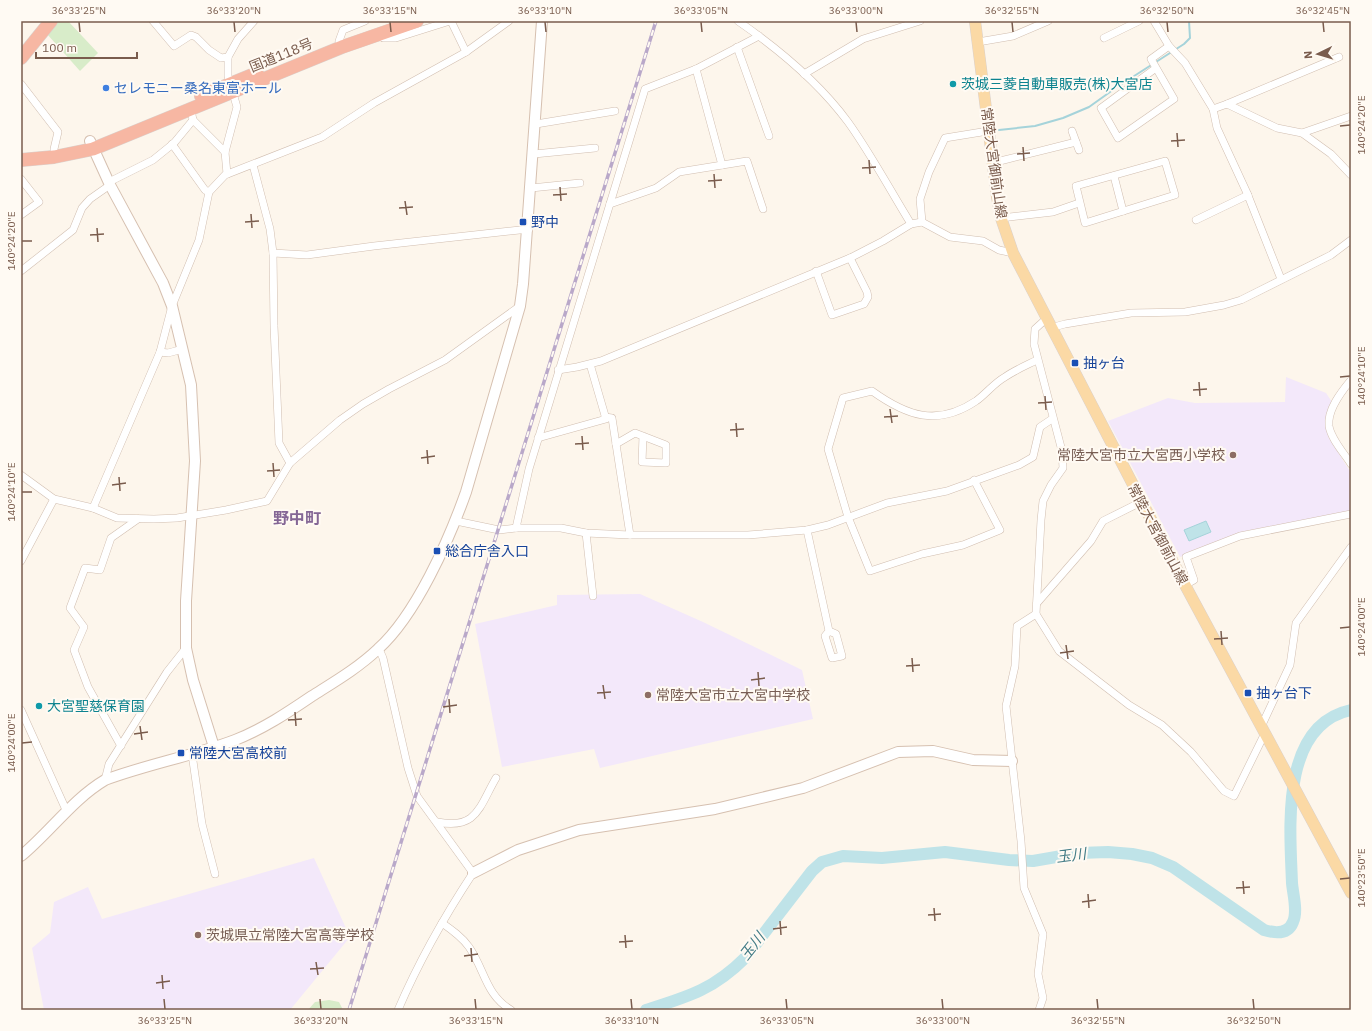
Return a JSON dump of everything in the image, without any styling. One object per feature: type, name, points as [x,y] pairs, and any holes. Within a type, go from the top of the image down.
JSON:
[{"type":"highway","points":[[21,58],[51,21]]},
{"type":"highway","name":"国道118号","points":[[21,151],[92,145],[231,88],[338,41],[393,21]]},
{"type":"highway","name":"国道118号","points":[[21,160],[54,157],[192,115],[231,88],[417,21]]},
{"type":"main road","name":"常陸大宮御前山線","points":[[975,21],[992,163],[1001,218],[1013,253],[1048,324],[1141,502],[1351,893]]},
{"type":"street","points":[[153,21],[174,46],[191,35],[196,37],[209,50],[221,58],[228,57]]},
{"type":"street","points":[[227,174],[225,152],[236,107],[231,88],[228,57],[238,39],[254,21]]},
{"type":"street","points":[[338,41],[343,30],[365,21]]},
{"type":"street","points":[[380,34],[383,38],[396,38],[450,21],[466,52]]},
{"type":"street","points":[[93,508],[160,352],[172,306],[199,240],[209,192],[227,174],[322,137],[374,103],[466,52],[510,21]]},
{"type":"street","points":[[21,856],[94,787],[105,780],[214,747],[242,737],[268,724],[349,671],[379,649],[412,605],[439,558],[456,521],[466,492],[520,306],[529,230],[542,21]]},
{"type":"street","points":[[738,21],[759,36],[804,74],[847,121],[911,224]]},
{"type":"street","points":[[804,74],[864,39],[920,21]]},
{"type":"street","points":[[978,42],[1013,36],[1048,21]]},
{"type":"street","points":[[1104,38],[1139,21]]},
{"type":"street","points":[[1154,21],[1169,46],[1185,63],[1213,109],[1217,128],[1248,195],[1281,279]]},
{"type":"street","points":[[516,528],[528,469],[645,89],[696,69],[759,36]]},
{"type":"street","points":[[1156,68],[1101,108],[1118,138],[1174,99],[1151,59],[1169,46]]},
{"type":"street","points":[[737,47],[769,136]]},
{"type":"street","points":[[1213,109],[1338,57]]},
{"type":"street","points":[[696,69],[722,165]]},
{"type":"street","points":[[21,84],[58,132],[54,149]]},
{"type":"street","points":[[1227,104],[1277,128],[1302,133],[1331,154],[1351,176]]},
{"type":"street","points":[[536,124],[615,111]]},
{"type":"street","points":[[21,271],[73,230],[82,208],[90,199],[110,184],[153,160],[172,144],[192,115],[225,152]]},
{"type":"street","points":[[1302,133],[1351,116]]},
{"type":"street","points":[[922,222],[920,199],[929,172],[945,138],[988,131]]},
{"type":"street","points":[[1072,132],[1080,150]]},
{"type":"street","points":[[992,163],[1076,142]]},
{"type":"street","points":[[172,144],[205,190],[209,192]]},
{"type":"street","points":[[92,145],[110,184],[149,255],[172,306],[191,385],[195,461],[186,601],[186,648],[193,680],[214,747]]},
{"type":"street","points":[[534,154],[595,148]]},
{"type":"street","points":[[610,204],[656,188],[679,172],[747,161],[763,209]]},
{"type":"street","points":[[1165,161],[1175,195],[1085,223],[1076,186],[1114,176],[1165,161]]},
{"type":"street","points":[[253,165],[270,229],[273,254],[274,326],[279,443],[290,463]]},
{"type":"street","points":[[1114,176],[1123,211]]},
{"type":"street","points":[[21,179],[39,202],[21,215]]},
{"type":"street","points":[[531,188],[580,183]]},
{"type":"street","points":[[1196,220],[1248,195]]},
{"type":"street","points":[[1001,218],[1053,212],[1079,203]]},
{"type":"street","points":[[558,370],[590,364],[850,258],[911,224],[922,222],[950,237],[983,241],[998,250],[1013,253]]},
{"type":"street","points":[[273,254],[307,255],[374,246],[529,230]]},
{"type":"street","points":[[1351,240],[1330,255],[1241,300],[1210,308],[1185,312],[1142,312],[1065,324],[1039,325],[1033,336],[1052,419],[1062,451],[1063,468],[1051,485],[1044,502],[1041,520],[1036,614],[1060,651],[1129,706],[1162,725],[1191,752],[1224,791],[1234,796],[1290,665],[1296,623],[1351,547]]},
{"type":"street","points":[[816,271],[832,315],[864,304],[868,297],[867,292],[850,258]]},
{"type":"street","points":[[21,474],[54,499],[93,508],[117,518],[138,519],[192,516],[267,501],[290,463],[340,420],[362,404],[445,360],[520,306]]},
{"type":"street","points":[[160,352],[168,353],[183,349]]},
{"type":"street","points":[[974,480],[1000,530],[963,545],[922,554],[870,571],[848,517],[828,449],[843,398],[872,391],[892,406],[910,414],[937,415],[956,412],[977,400],[1004,377],[1038,360]]},
{"type":"street","points":[[590,364],[605,417]]},
{"type":"street","points":[[1351,380],[1337,400],[1331,413],[1329,427],[1334,438],[1351,463]]},
{"type":"street","points":[[538,438],[606,419],[605,417]]},
{"type":"street","points":[[605,417],[612,418],[630,535]]},
{"type":"street","points":[[456,521],[499,530],[516,528],[560,528],[586,533],[630,535],[748,535],[807,530],[828,526],[887,503],[948,491],[974,480],[1019,465],[1033,457],[1040,428],[1052,419]]},
{"type":"street","points":[[616,444],[635,433],[666,444],[666,462],[642,462],[643,436]]},
{"type":"street","points":[[21,561],[54,499]]},
{"type":"street","points":[[1037,603],[1091,541],[1103,521],[1141,502]]},
{"type":"street","points":[[1185,585],[1194,580],[1186,557],[1240,536],[1351,514]]},
{"type":"street","points":[[122,746],[88,687],[74,650],[84,627],[70,608],[85,568],[100,570],[111,538],[138,519]]},
{"type":"street","points":[[807,530],[829,631]]},
{"type":"street","points":[[586,533],[593,596]]},
{"type":"street","points":[[1036,614],[1017,626],[1016,666],[1006,706],[1021,841],[1024,888],[1043,934],[1038,974],[1043,998],[1039,1010]]},
{"type":"street","points":[[105,780],[110,764],[167,672],[186,648]]},
{"type":"street","points":[[379,649],[383,658],[417,796],[473,873]]},
{"type":"street","points":[[21,710],[67,812]]},
{"type":"street","points":[[398,1010],[417,966],[473,873],[518,850],[578,830],[714,809],[803,788],[898,752],[933,751],[973,760],[1012,761]]},
{"type":"street","points":[[192,754],[202,824],[215,874]]},
{"type":"street","points":[[437,822],[459,824],[469,820],[476,812],[496,778]]},
{"type":"street","points":[[442,923],[462,938],[468,946],[492,994],[499,1003],[511,1010]]},
{"type":"shaded area","name":"常陸大宮市立大宮西小学校","points":[[1286,377],[1326,393],[1332,402],[1327,413],[1325,424],[1329,438],[1351,473],[1351,511],[1241,532],[1180,557],[1108,421],[1168,398],[1195,403],[1285,402]]},
{"type":"shaded area","name":"常陸大宮市立大宮中学校","points":[[640,594],[703,622],[802,670],[813,719],[600,768],[594,749],[502,767],[475,624],[557,605],[557,595]]},
{"type":"shaded area","name":"茨城県立常陸大宮高等学校","points":[[314,858],[350,937],[290,1010],[44,1010],[32,948],[50,933],[54,902],[88,887],[102,919]]},
{"type":"green space","points":[[59,21],[68,21],[98,53],[80,71],[47,34]]},
{"type":"green space","points":[[329,1000],[339,1002],[343,1010],[308,1010],[315,1002]]},
{"type":"water","points":[[1206,521],[1211,532],[1189,541],[1184,530]]},
{"type":"waterway","points":[[999,130],[1035,126],[1063,118],[1089,107],[1184,44],[1190,38],[1189,21]]},
{"type":"waterway","name":"玉川","points":[[646,1010],[699,991],[722,978],[745,958],[812,871],[822,862],[843,856],[882,858],[945,852],[1009,860],[1033,861],[1079,853],[1108,852],[1132,854],[1152,858],[1173,867],[1264,930],[1272,932],[1284,931],[1291,926],[1295,913],[1290,835],[1291,808],[1294,782],[1301,757],[1312,736],[1328,719],[1351,710]]},
{"type":"railway","points":[[349,1010],[656,21]]},
{"type":"place","name":"茨城三菱自動車販売(株)大宮店","points":[[953,84]]},
{"type":"place","name":"セレモニー桑名東富ホール","points":[[106,88]]},
{"type":"place","name":"野中","points":[[523,222]]},
{"type":"place","name":"抽ヶ台","points":[[1075,363]]},
{"type":"place","name":"常陸大宮市立大宮西小学校","points":[[1233,455]]},
{"type":"place","name":"総合庁舎入口","points":[[437,551]]},
{"type":"place","name":"抽ヶ台下","points":[[1248,693]]},
{"type":"place","name":"常陸大宮市立大宮中学校","points":[[648,695]]},
{"type":"place","name":"大宮聖慈保育園","points":[[39,706]]},
{"type":"place","name":"常陸大宮高校前","points":[[181,753]]},
{"type":"place","name":"茨城県立常陸大宮高等学校","points":[[198,935]]},
{"type":"district","name":"野中町","points":[[297,518]]}]
